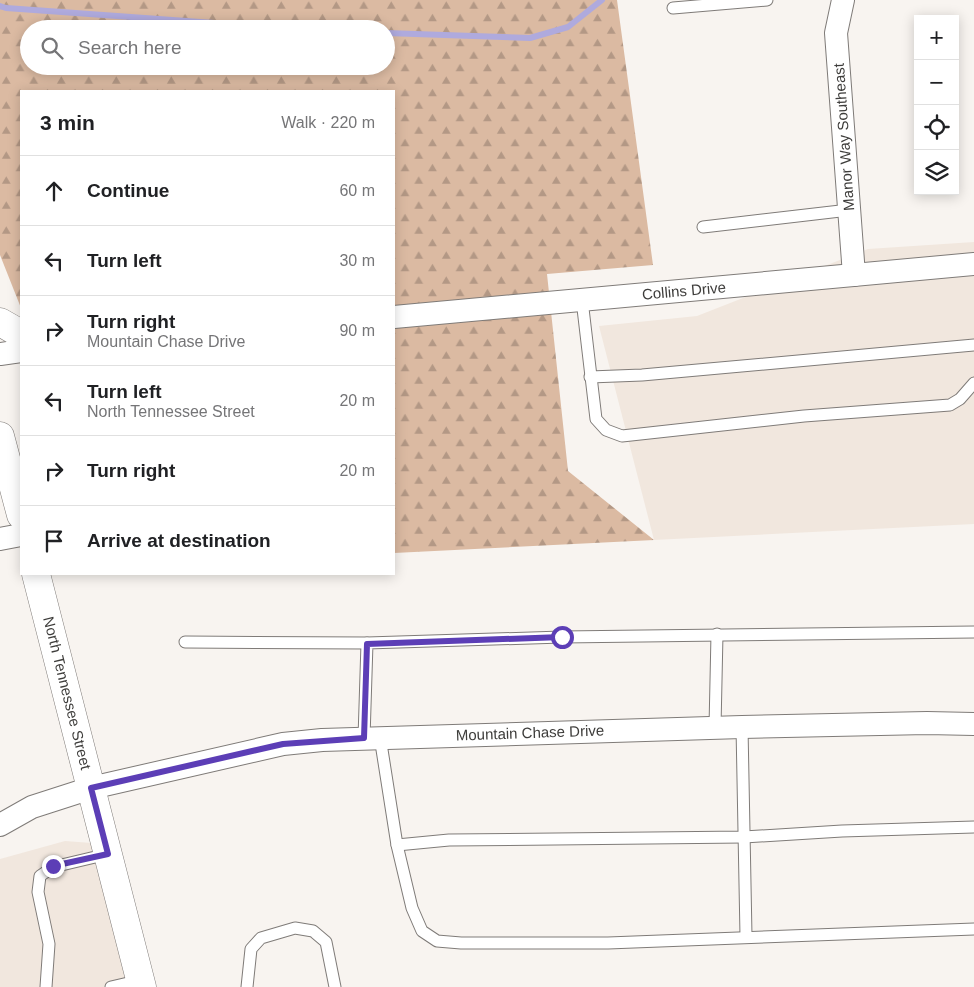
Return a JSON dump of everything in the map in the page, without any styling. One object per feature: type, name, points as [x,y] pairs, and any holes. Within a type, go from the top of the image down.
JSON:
[{"type":"main road","points":[[0,322],[20,333]]},
{"type":"main road","points":[[0,436],[20,511]]},
{"type":"main road","name":"North Tennessee Street","points":[[36,575],[142,984]]},
{"type":"street","name":"Manor Way Southeast","points":[[843,0],[836,33],[854,275]]},
{"type":"street","name":"Collins Drive","points":[[395,317],[974,264]]},
{"type":"street","points":[[0,354],[20,352]]},
{"type":"street","points":[[0,539],[20,535]]},
{"type":"street","name":"Mountain Chase Drive","points":[[0,825],[32,807],[91,788],[283,744],[372,737],[715,727],[927,723],[974,724]]},
{"type":"lane","points":[[673,8],[767,0]]},
{"type":"lane","points":[[703,227],[849,210]]},
{"type":"lane","points":[[582,300],[596,419],[606,430],[622,436],[804,416],[950,405],[960,399],[974,383]]},
{"type":"lane","points":[[590,377],[642,375],[974,345]]},
{"type":"lane","points":[[185,642],[367,644],[717,634],[974,632]]},
{"type":"lane","points":[[715,727],[717,634]]},
{"type":"lane","points":[[367,644],[372,737],[397,845],[412,908],[422,931],[437,940],[461,943],[608,943],[746,936],[974,929]]},
{"type":"lane","points":[[742,727],[746,936]]},
{"type":"lane","points":[[397,845],[458,840],[744,837],[832,831],[974,827]]},
{"type":"lane","points":[[46,987],[49,944],[38,892],[40,876],[53,866],[108,854]]},
{"type":"lane","points":[[247,987],[251,949],[261,938],[295,928],[313,931],[326,942],[336,987]]},
{"type":"lane","points":[[111,987],[142,984]]},
{"type":"shaded area","points":[[974,242],[974,524],[654,540],[599,326],[697,316],[868,249]]},
{"type":"shaded area","points":[[65,841],[105,844],[142,987],[0,987],[0,859]]},
{"type":"green space","points":[[0,0],[617,0],[653,265],[547,274],[568,471],[654,540],[395,553],[395,90],[20,90],[20,305],[0,255]]},
{"type":"waterway","points":[[395,33],[530,38],[568,27],[602,0]]},
{"type":"waterway","points":[[0,6],[6,8],[173,20]]},
{"type":"route","points":[[53,866],[108,854],[91,788],[165,769],[283,744],[364,738],[367,644],[562,637]]}]
